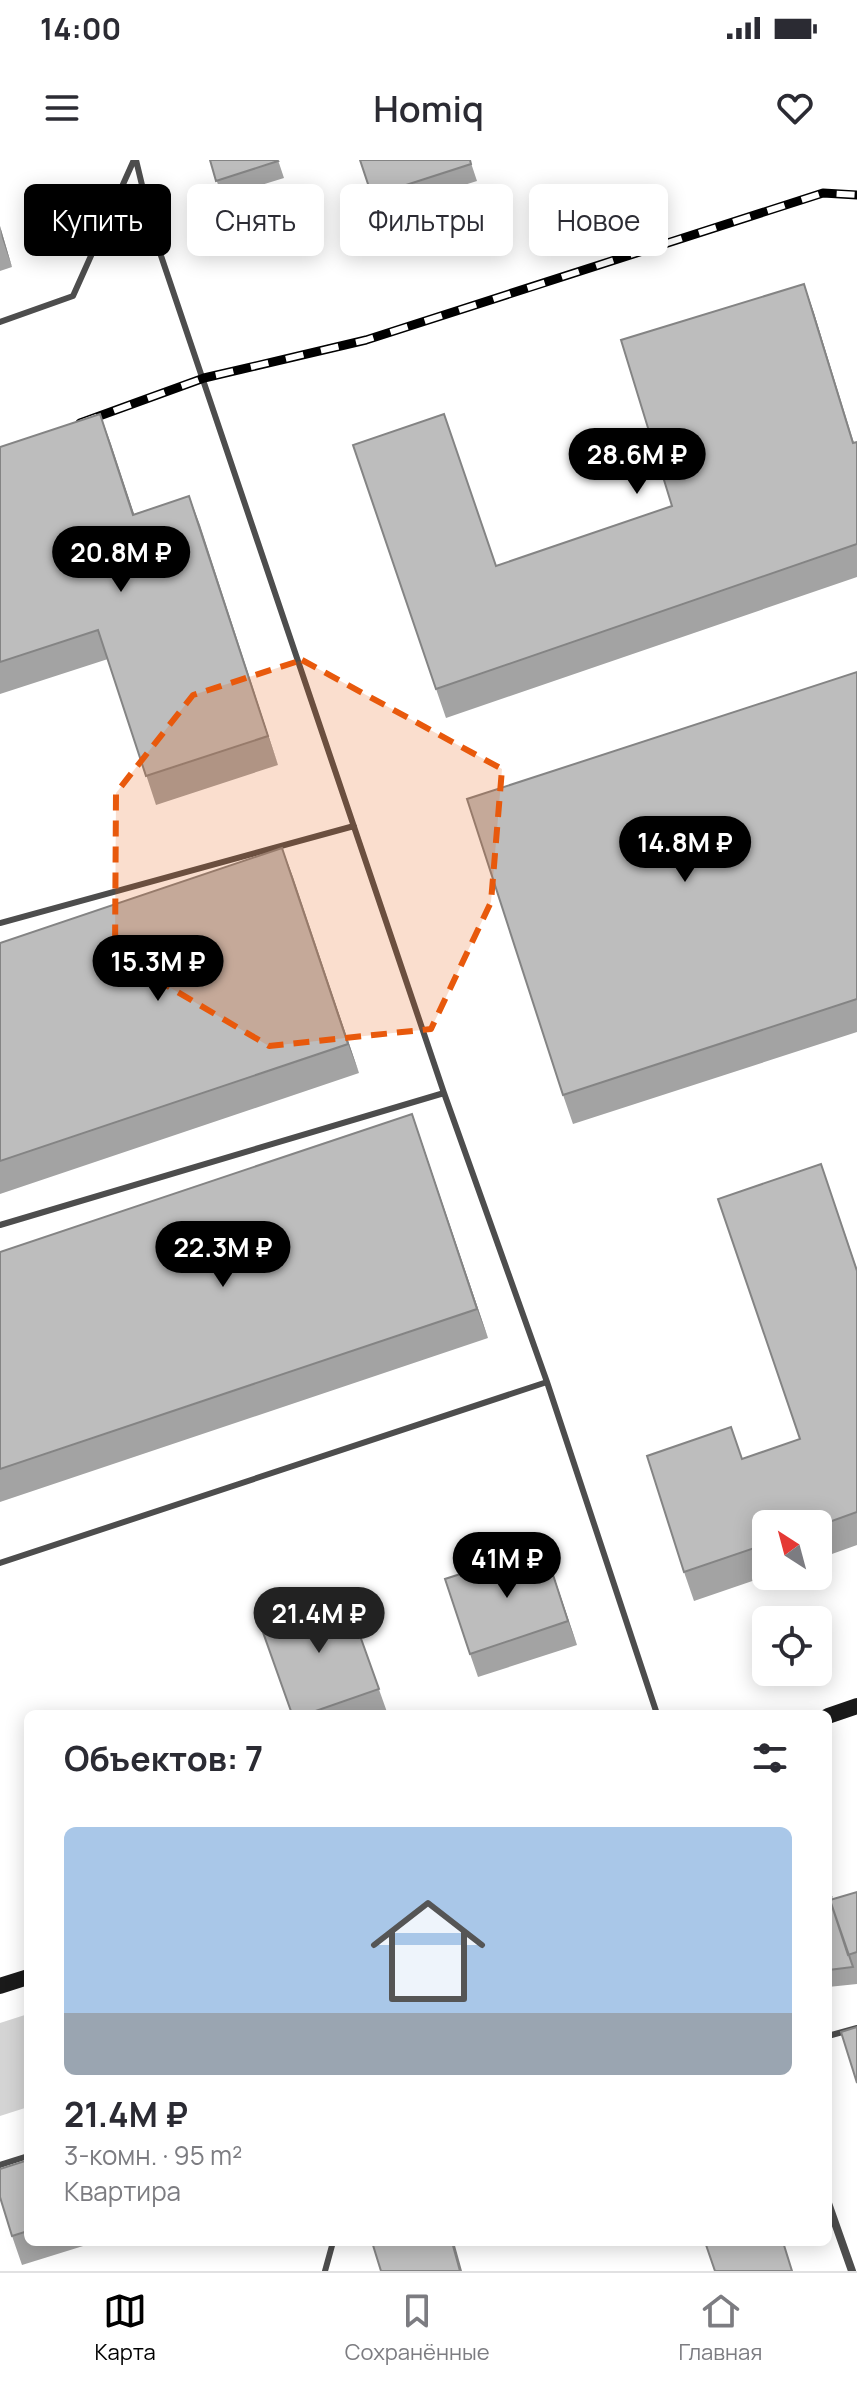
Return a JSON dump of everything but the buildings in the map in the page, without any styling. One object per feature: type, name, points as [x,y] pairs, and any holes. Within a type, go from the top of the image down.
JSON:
[{"type":"street","points":[[832,1715],[857,1706]]},
{"type":"street","points":[[0,1986],[24,1978]]},
{"type":"street","points":[[832,2214],[852,2271]]},
{"type":"lane","points":[[0,322],[73,296],[135,160]]},
{"type":"lane","points":[[135,160],[154,235],[444,1093],[547,1382],[656,1710]]},
{"type":"lane","points":[[0,923],[354,826]]},
{"type":"lane","points":[[0,1225],[444,1093]]},
{"type":"lane","points":[[0,1563],[547,1382]]},
{"type":"lane","points":[[832,2035],[857,2028]]},
{"type":"lane","points":[[0,2165],[24,2157]]},
{"type":"lane","points":[[325,2271],[332,2246]]},
{"type":"highlighted area","points":[[302,660],[502,769],[491,902],[431,1029],[269,1046],[115,955],[116,793],[193,695]]},
{"type":"shaded area","points":[[24,2015],[24,2108],[0,2116],[0,2023]]},
{"type":"railway","points":[[80,423],[204,378],[366,340],[823,193],[857,195]]}]
